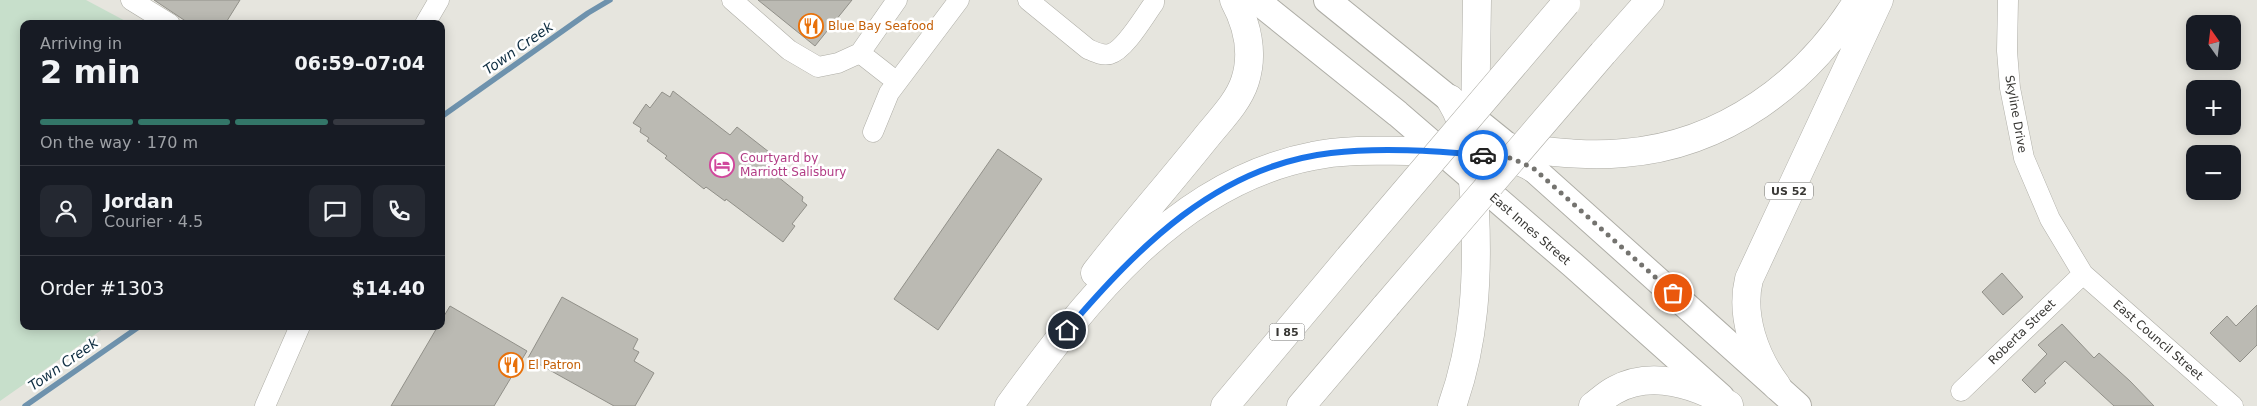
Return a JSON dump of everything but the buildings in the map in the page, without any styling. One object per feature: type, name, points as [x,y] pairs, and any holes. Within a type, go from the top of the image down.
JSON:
[{"type":"highway","points":[[1004,406],[1034,357],[1081,291],[1199,146],[1242,88],[1248,67],[1248,46],[1244,23],[1234,0]]},
{"type":"highway","points":[[1452,406],[1466,360],[1474,311],[1476,257],[1472,155],[1477,0]]},
{"type":"highway","points":[[1301,406],[1650,0]]},
{"type":"highway","points":[[1421,134],[1442,140],[1472,155],[1509,147],[1574,154],[1626,153],[1676,143],[1725,124],[1769,98],[1802,71],[1831,40],[1858,0]]},
{"type":"highway","name":"US 52","points":[[1777,386],[1765,369],[1749,325],[1746,302],[1749,279],[1879,0]]},
{"type":"highway","name":"I 85","points":[[1225,406],[1567,2]]},
{"type":"highway","points":[[1450,99],[1460,117],[1472,155]]},
{"type":"highway","points":[[1009,406],[1067,330],[1130,260],[1174,220],[1217,191],[1264,169],[1313,156],[1364,151],[1511,158],[1533,168]]},
{"type":"highway","points":[[1593,406],[1615,390],[1629,384],[1653,381],[1692,386],[1707,391],[1730,405]]},
{"type":"main road","points":[[1256,0],[1421,134]]},
{"type":"main road","points":[[1328,0],[1450,99]]},
{"type":"main road","points":[[1509,147],[1777,386]]},
{"type":"main road","name":"East Innes Street","points":[[1472,155],[1730,405]]},
{"type":"main road","name":"US 52","points":[[1777,386],[1798,406]]},
{"type":"street","points":[[131,0],[164,20]]},
{"type":"street","points":[[428,20],[440,0]]},
{"type":"street","points":[[732,0],[789,50],[818,67],[838,63],[860,53],[897,0]]},
{"type":"street","points":[[873,132],[889,93],[959,0]]},
{"type":"street","points":[[1028,0],[1088,49],[1099,54],[1112,54],[1122,46],[1154,3],[1154,0]]},
{"type":"street","name":"Skyline Drive","points":[[2008,0],[2007,51],[2010,88],[2024,158],[2050,219],[2083,274]]},
{"type":"street","points":[[860,53],[897,82]]},
{"type":"street","name":"Roberta Street","points":[[1961,391],[2083,274]]},
{"type":"street","name":"East Council Street","points":[[2083,274],[2233,406]]},
{"type":"street","points":[[265,406],[298,330]]},
{"type":"green space","points":[[0,0],[86,0],[124,20],[20,20],[20,330],[101,330],[0,401]]},
{"type":"waterway","name":"Town Creek","points":[[445,114],[588,13],[610,0]]},
{"type":"waterway","name":"Town Creek","points":[[25,406],[134,330]]},
{"type":"way so far","points":[[1483,155],[1511,158],[1533,168],[1673,293]]},
{"type":"place","name":"Blue Bay Seafood","points":[[811,26]]},
{"type":"place","name":"Courtyard by Marriott Salisbury","points":[[722,165]]},
{"type":"place","name":"El Patron","points":[[511,365]]},
{"type":"route","points":[[1067,330],[1136,254],[1174,220],[1217,191],[1264,169],[1331,153],[1418,151],[1483,155]]}]
